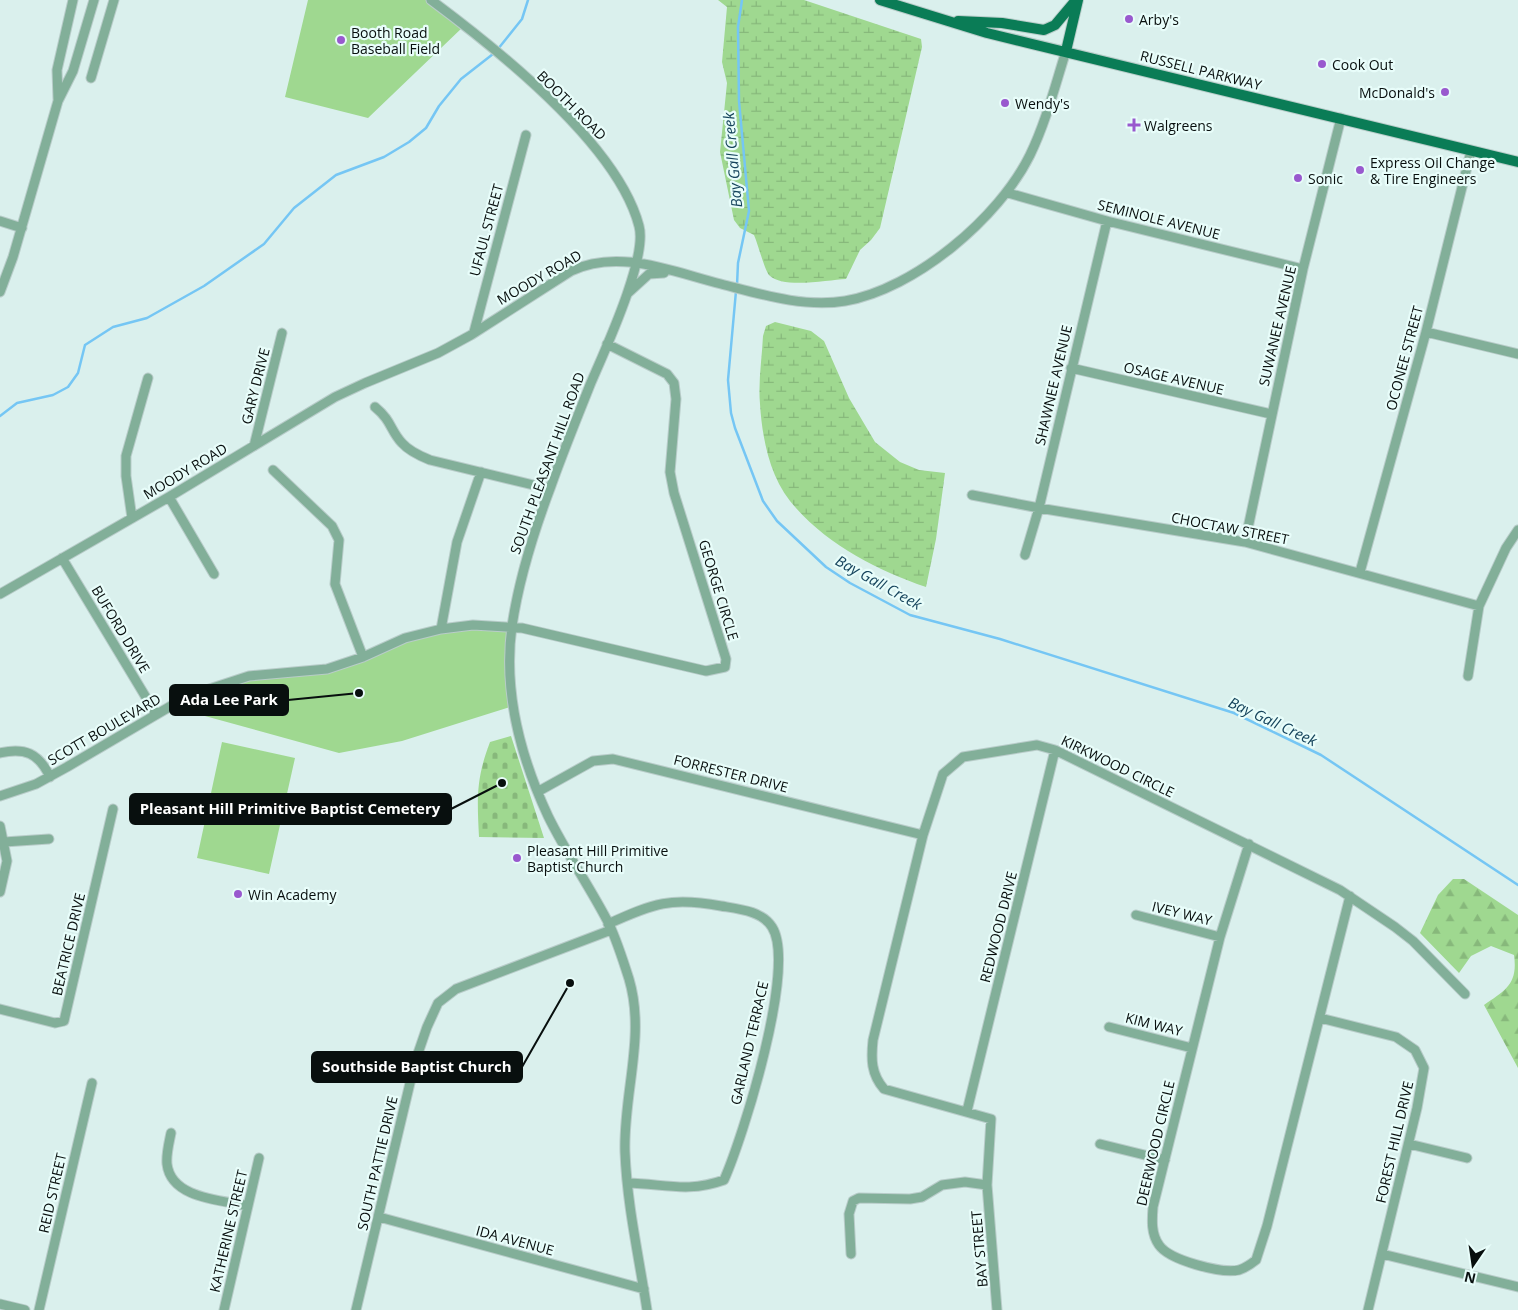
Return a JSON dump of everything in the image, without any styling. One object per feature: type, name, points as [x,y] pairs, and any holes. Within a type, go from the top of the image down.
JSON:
[{"type":"main road","name":"RUSSELL PARKWAY","points":[[880,0],[940,20],[1518,162]]},
{"type":"main road","points":[[940,20],[1002,23],[1044,30],[1055,25],[1077,0]]},
{"type":"main road","name":"MOODY ROAD","points":[[1066,51],[1077,0]]},
{"type":"street","points":[[58,101],[57,70],[73,0]]},
{"type":"street","points":[[0,292],[22,228],[58,101],[73,71],[94,0]]},
{"type":"street","points":[[91,78],[114,0]]},
{"type":"street","name":"BOOTH ROAD","points":[[430,0],[495,52],[537,89],[602,155],[627,195],[640,228],[641,244],[636,263]]},
{"type":"street","name":"MOODY ROAD","points":[[0,594],[169,497],[335,397],[365,382],[438,353],[580,267],[607,260],[636,263],[770,296],[808,301],[844,301],[877,290],[910,275],[938,258],[990,214],[1008,193],[1039,137],[1066,51]]},
{"type":"street","name":"SUWANEE AVENUE","points":[[1245,542],[1303,269],[1341,118]]},
{"type":"street","name":"UFAUL STREET","points":[[474,332],[526,136]]},
{"type":"street","name":"OCONEE STREET","points":[[1360,572],[1426,332],[1471,151]]},
{"type":"street","name":"SEMINOLE AVENUE","points":[[1008,193],[1107,221],[1303,269]]},
{"type":"street","points":[[0,220],[22,228]]},
{"type":"street","name":"SHAWNEE AVENUE","points":[[1025,555],[1039,508],[1107,221]]},
{"type":"street","name":"SOUTH PLEASANT HILL ROAD","points":[[636,263],[607,344],[550,488],[525,562],[512,627],[512,702],[517,729],[548,816],[610,927],[633,995],[636,1021],[625,1148],[628,1184],[647,1310]]},
{"type":"street","points":[[625,296],[649,274],[675,273]]},
{"type":"street","points":[[1426,332],[1518,354]]},
{"type":"street","name":"GARY DRIVE","points":[[254,446],[282,333]]},
{"type":"street","name":"GEORGE CIRCLE","points":[[512,627],[706,671],[725,667],[726,659],[674,493],[670,472],[676,399],[674,383],[667,374],[607,344]]},
{"type":"street","name":"OSAGE AVENUE","points":[[1071,368],[1271,414]]},
{"type":"street","points":[[132,518],[126,476],[126,456],[148,378]]},
{"type":"street","points":[[375,408],[387,417],[401,443],[430,460],[550,488]]},
{"type":"street","points":[[273,470],[332,526],[339,540],[335,584],[363,657]]},
{"type":"street","points":[[441,629],[457,542],[481,472]]},
{"type":"street","name":"CHOCTAW STREET","points":[[972,495],[1245,542],[1479,606]]},
{"type":"street","points":[[169,497],[214,574]]},
{"type":"street","points":[[1468,676],[1479,606],[1506,548],[1518,530]]},
{"type":"street","name":"BUFORD DRIVE","points":[[62,558],[156,714]]},
{"type":"street","name":"SCOTT BOULEVARD","points":[[0,796],[50,777],[104,748],[156,714],[188,696],[249,676],[327,669],[363,657],[405,638],[441,629],[473,626],[512,627]]},
{"type":"street","name":"KIRKWOOD CIRCLE","points":[[966,1111],[898,1095],[884,1089],[876,1080],[872,1065],[873,1040],[923,835],[943,774],[962,757],[1037,745],[1056,750],[1249,844],[1350,896],[1413,942],[1465,994]]},
{"type":"street","points":[[0,753],[16,750],[25,751],[42,762],[50,777]]},
{"type":"street","name":"REDWOOD DRIVE","points":[[966,1111],[1056,750]]},
{"type":"street","name":"FORRESTER DRIVE","points":[[539,791],[593,761],[613,759],[923,835]]},
{"type":"street","name":"BEATRICE DRIVE","points":[[0,1009],[55,1023],[64,1021],[113,809]]},
{"type":"street","points":[[0,826],[7,861],[0,892]]},
{"type":"street","points":[[4,842],[49,839]]},
{"type":"street","name":"DEERWOOD CIRCLE","points":[[1249,844],[1220,937],[1165,1160],[1152,1221],[1159,1246],[1182,1260],[1226,1271],[1240,1270],[1256,1260],[1267,1226],[1350,896]]},
{"type":"street","name":"GARLAND TERRACE","points":[[610,927],[652,905],[670,901],[697,901],[745,910],[762,916],[771,925],[777,936],[779,956],[778,979],[772,1018],[746,1120],[724,1180],[704,1187],[685,1188],[628,1184]]},
{"type":"street","name":"IVEY WAY","points":[[1136,915],[1220,937]]},
{"type":"street","name":"SOUTH PATTIE DRIVE","points":[[356,1310],[415,1062],[427,1027],[438,1003],[456,989],[610,927]]},
{"type":"street","name":"FOREST HILL DRIVE","points":[[1320,1018],[1384,1033],[1401,1040],[1414,1050],[1424,1068],[1409,1144],[1368,1310]]},
{"type":"street","name":"KIM WAY","points":[[1109,1027],[1192,1048]]},
{"type":"street","name":"REID STREET","points":[[39,1310],[92,1083]]},
{"type":"street","name":"BAY STREET","points":[[966,1111],[991,1119],[987,1185],[997,1310]]},
{"type":"street","points":[[171,1133],[167,1165],[178,1185],[196,1194],[248,1206]]},
{"type":"street","points":[[1100,1144],[1165,1160]]},
{"type":"street","points":[[1409,1144],[1467,1158]]},
{"type":"street","name":"KATHERINE STREET","points":[[224,1310],[259,1158]]},
{"type":"street","points":[[851,1254],[849,1214],[853,1201],[859,1198],[910,1199],[922,1197],[942,1185],[965,1182],[987,1185]]},
{"type":"street","name":"IDA AVENUE","points":[[378,1217],[644,1289]]},
{"type":"street","points":[[1382,1254],[1518,1287]]},
{"type":"street","points":[[0,1304],[25,1310]]},
{"type":"green space","points":[[308,0],[431,0],[464,26],[368,118],[285,97]]},
{"type":"green space","points":[[718,0],[804,0],[921,39],[922,47],[880,228],[860,250],[846,279],[794,283],[775,279],[767,272],[754,235],[740,228],[734,220],[720,152],[727,83],[722,62],[727,7]]},
{"type":"green space","points":[[775,322],[811,331],[824,341],[849,398],[875,442],[900,462],[919,470],[945,473],[936,539],[926,587],[888,572],[835,542],[804,516],[783,491],[768,455],[761,416],[760,396],[763,336],[766,326]]},
{"type":"green space","points":[[509,628],[508,697],[510,707],[402,741],[339,753],[183,710],[185,705],[249,678],[328,671],[441,630]]},
{"type":"green space","points":[[511,736],[544,838],[479,837],[479,788],[485,755],[490,742]]},
{"type":"green space","points":[[222,742],[295,758],[269,874],[197,858]]},
{"type":"green space","points":[[1453,879],[1464,879],[1518,915],[1518,1068],[1484,1005],[1499,995],[1512,980],[1515,965],[1514,955],[1491,946],[1471,956],[1459,973],[1420,933],[1438,895]]},
{"type":"waterway","points":[[498,49],[522,19],[528,0]]},
{"type":"waterway","name":"Bay Gall Creek","points":[[737,285],[738,263],[749,211],[739,101],[738,27],[742,0]]},
{"type":"waterway","points":[[0,416],[17,403],[53,395],[68,387],[78,373],[85,345],[113,327],[147,318],[204,286],[264,244],[294,208],[336,175],[384,157],[409,142],[426,128],[439,106],[461,79],[493,54]]},
{"type":"waterway","name":"Bay Gall Creek","points":[[736,291],[728,380],[731,413],[735,428],[763,501],[777,521],[826,567],[850,583],[910,615],[1000,639],[1234,713],[1321,755],[1518,885]]},
{"type":"place","name":"Arby's","points":[[1129,19]]},
{"type":"place","name":"Booth Road Baseball Field","points":[[341,40]]},
{"type":"place","name":"Cook Out","points":[[1322,64]]},
{"type":"place","name":"McDonald's","points":[[1445,92]]},
{"type":"place","name":"Wendy's","points":[[1005,103]]},
{"type":"place","name":"Walgreens","points":[[1134,125]]},
{"type":"place","name":"Express Oil Change & Tire Engineers","points":[[1360,170]]},
{"type":"place","name":"Sonic","points":[[1298,178]]},
{"type":"place","name":"Ada Lee Park","points":[[359,693]]},
{"type":"place","name":"Pleasant Hill Primitive Baptist Cemetery","points":[[502,783]]},
{"type":"place","name":"Pleasant Hill Primitive Baptist Church","points":[[517,858]]},
{"type":"place","name":"Win Academy","points":[[238,894]]},
{"type":"place","name":"Southside Baptist Church","points":[[570,983]]}]
